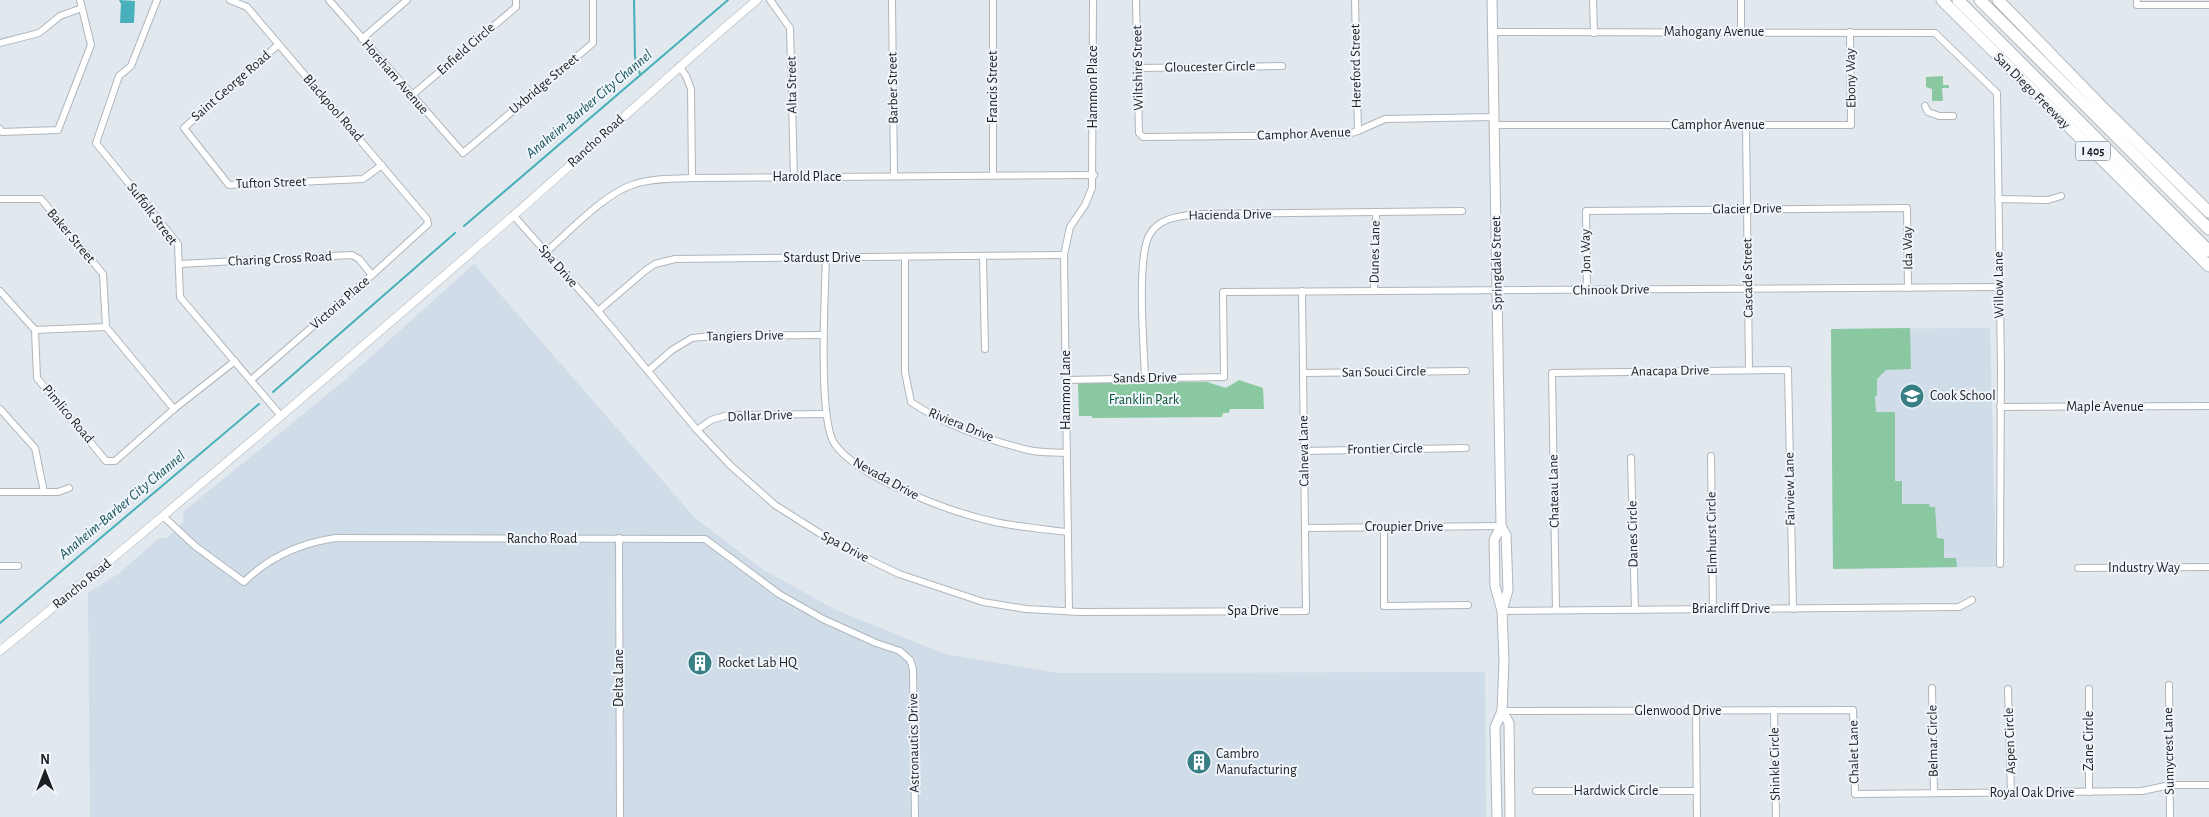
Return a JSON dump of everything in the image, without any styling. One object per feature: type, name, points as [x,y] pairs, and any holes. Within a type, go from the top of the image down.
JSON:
[{"type":"highway","name":"San Diego Freeway","points":[[1942,0],[2209,266]]},
{"type":"highway","points":[[1958,0],[2209,251]]},
{"type":"highway","points":[[1980,0],[2209,229]]},
{"type":"highway","name":"I 405","points":[[1998,0],[2105,110],[2209,212]]},
{"type":"highway","points":[[2004,0],[2051,53]]},
{"type":"main road","name":"Springdale Street","points":[[1492,0],[1501,526],[1494,540],[1495,586],[1502,611],[1502,711],[1495,728],[1497,817]]},
{"type":"main road","name":"Springdale Street","points":[[1502,711],[1509,723],[1510,817]]},
{"type":"main road","points":[[1496,744],[1503,752],[1508,752]]},
{"type":"street","points":[[0,129],[2,132],[58,130],[91,45],[80,0]]},
{"type":"street","name":"Suffolk Street","points":[[157,0],[131,66],[119,76],[96,143],[178,244],[180,297],[281,416]]},
{"type":"street","name":"Blackpool Road","points":[[230,0],[247,7],[382,165],[427,219],[428,224]]},
{"type":"street","name":"Horsham Avenue","points":[[328,0],[463,154]]},
{"type":"street","points":[[362,39],[408,0]]},
{"type":"street","name":"Enfield Circle","points":[[412,96],[516,7],[516,0]]},
{"type":"street","name":"Uxbridge Street","points":[[463,154],[593,43],[593,0]]},
{"type":"street","name":"Rancho Road","points":[[0,651],[164,517],[513,215],[679,66],[757,0]]},
{"type":"street","name":"Alta Street","points":[[770,0],[790,28],[794,177]]},
{"type":"street","name":"Barber Street","points":[[892,0],[894,176]]},
{"type":"street","name":"Francis Street","points":[[993,0],[993,175]]},
{"type":"street","name":"Hammon Place","points":[[1093,0],[1094,175]]},
{"type":"street","name":"Wiltshire Street","points":[[1136,0],[1141,136]]},
{"type":"street","name":"Hereford Street","points":[[1355,0],[1358,131]]},
{"type":"street","points":[[1593,0],[1594,33]]},
{"type":"street","points":[[1741,0],[1741,32]]},
{"type":"street","points":[[2137,3],[2209,5]]},
{"type":"street","points":[[0,43],[39,33],[60,16],[82,8]]},
{"type":"street","name":"Mahogany Avenue","points":[[1492,32],[1935,33]]},
{"type":"street","name":"Ebony Way","points":[[1850,32],[1851,125]]},
{"type":"street","name":"Willow Lane","points":[[1935,33],[1997,94],[2000,564]]},
{"type":"street","name":"Saint George Road","points":[[184,128],[278,45]]},
{"type":"street","points":[[679,66],[691,89],[692,178]]},
{"type":"street","name":"Gloucester Circle","points":[[1138,68],[1282,66]]},
{"type":"street","points":[[1925,106],[1928,112],[1939,116],[1953,116]]},
{"type":"street","name":"Camphor Avenue","points":[[1141,136],[1344,135],[1385,119],[1851,125]]},
{"type":"street","name":"Cascade Street","points":[[1746,125],[1749,370]]},
{"type":"street","name":"Tufton Street","points":[[184,128],[229,185],[363,179],[382,165]]},
{"type":"street","name":"Harold Place","points":[[546,252],[607,199],[623,189],[645,181],[692,178],[1094,175]]},
{"type":"street","name":"Hammon Lane","points":[[1070,611],[1067,532],[1064,255],[1070,227],[1089,197],[1094,175]]},
{"type":"street","points":[[1998,199],[2048,200],[2060,196]]},
{"type":"street","name":"Baker Street","points":[[0,199],[40,199],[103,274],[106,327]]},
{"type":"street","name":"Glacier Drive","points":[[1586,211],[1908,208]]},
{"type":"street","name":"Ida Way","points":[[1908,208],[1908,288]]},
{"type":"street","name":"Hacienda Drive","points":[[1145,378],[1142,307],[1144,247],[1151,233],[1160,224],[1176,217],[1198,214],[1462,211]]},
{"type":"street","name":"Jon Way","points":[[1586,211],[1587,291]]},
{"type":"street","name":"Dunes Lane","points":[[1374,291],[1376,213]]},
{"type":"street","name":"Spa Drive","points":[[513,215],[598,312],[697,430],[731,466],[775,505],[835,543],[891,570],[983,602],[1026,609],[1070,611],[1306,611]]},
{"type":"street","name":"Victoria Place","points":[[251,380],[428,224]]},
{"type":"street","name":"Stardust Drive","points":[[598,312],[646,270],[675,259],[1064,255]]},
{"type":"street","name":"Charing Cross Road","points":[[179,264],[352,256],[359,259],[372,275]]},
{"type":"street","points":[[983,257],[986,349]]},
{"type":"street","name":"Nevada Drive","points":[[826,258],[824,335],[826,414],[834,442],[854,463],[914,496],[995,522],[1067,532]]},
{"type":"street","name":"Riviera Drive","points":[[905,258],[905,372],[912,402],[932,416],[965,430],[1030,450],[1066,454]]},
{"type":"street","name":"Chinook Drive","points":[[1224,377],[1223,292],[1999,287]]},
{"type":"street","points":[[0,291],[35,330],[106,327],[174,409],[236,361]]},
{"type":"street","name":"Calneva Lane","points":[[1302,291],[1306,611]]},
{"type":"street","name":"Pimlico Road","points":[[35,330],[37,378],[106,461],[111,463],[115,461],[174,409]]},
{"type":"street","name":"Tangiers Drive","points":[[648,371],[672,350],[692,338],[824,335]]},
{"type":"street","name":"Anacapa Drive","points":[[1552,373],[1788,370]]},
{"type":"street","name":"Fairview Lane","points":[[1788,370],[1793,609]]},
{"type":"street","name":"San Souci Circle","points":[[1303,373],[1466,371]]},
{"type":"street","name":"Chateau Lane","points":[[1552,373],[1556,610]]},
{"type":"street","name":"Sands Drive","points":[[1066,380],[1224,377]]},
{"type":"street","name":"Maple Avenue","points":[[2000,407],[2209,406]]},
{"type":"street","points":[[0,409],[36,448],[44,492]]},
{"type":"street","name":"Dollar Drive","points":[[697,430],[711,420],[728,414],[826,414]]},
{"type":"street","name":"Frontier Circle","points":[[1304,451],[1466,448]]},
{"type":"street","name":"Elmhurst Circle","points":[[1711,456],[1713,609]]},
{"type":"street","name":"Danes Circle","points":[[1631,458],[1635,610]]},
{"type":"street","points":[[0,492],[58,492],[69,488]]},
{"type":"street","name":"Rancho Road","points":[[164,517],[195,546],[244,582],[254,571],[277,557],[319,540],[336,538],[704,539],[774,590],[822,618],[876,643],[900,651],[910,660],[914,669]]},
{"type":"street","name":"Croupier Drive","points":[[1306,528],[1501,526]]},
{"type":"street","points":[[1384,527],[1384,606],[1468,605]]},
{"type":"street","name":"Delta Lane","points":[[619,538],[620,817]]},
{"type":"street","points":[[0,566],[18,566]]},
{"type":"street","name":"Industry Way","points":[[2078,568],[2209,567]]},
{"type":"street","name":"Briarcliff Drive","points":[[1502,611],[1959,608],[1972,600]]},
{"type":"street","name":"Astronautics Drive","points":[[914,669],[915,817]]},
{"type":"street","name":"Sunnycrest Lane","points":[[2169,685],[2170,817]]},
{"type":"street","name":"Belmar Circle","points":[[1932,688],[1934,793]]},
{"type":"street","name":"Aspen Circle","points":[[2008,689],[2011,793]]},
{"type":"street","name":"Zane Circle","points":[[2088,689],[2089,792]]},
{"type":"street","name":"Shinkle Circle","points":[[1774,710],[1776,817]]},
{"type":"street","name":"Glenwood Drive","points":[[1502,711],[1853,710]]},
{"type":"street","name":"Chalet Lane","points":[[1853,710],[1855,794]]},
{"type":"street","points":[[1696,711],[1697,817]]},
{"type":"street","name":"Royal Oak Drive","points":[[1855,794],[2142,791],[2170,785],[2209,785]]},
{"type":"street","name":"Hardwick Circle","points":[[1536,791],[1696,791]]},
{"type":"shaded area","points":[[474,264],[695,518],[762,569],[834,609],[945,654],[1058,673],[1485,672],[1486,817],[90,817],[88,593],[118,574],[157,540],[167,538],[184,521],[183,512],[345,380]]},
{"type":"shaded area","name":"Cook School","points":[[1990,328],[1996,567],[1833,569],[1831,329]]},
{"type":"green space","points":[[1943,76],[1943,85],[1949,85],[1949,88],[1942,88],[1943,101],[1932,101],[1932,89],[1926,87],[1926,77]]},
{"type":"green space","points":[[1910,328],[1911,369],[1886,370],[1877,379],[1876,412],[1895,412],[1895,481],[1902,481],[1902,504],[1929,504],[1930,507],[1935,507],[1937,538],[1944,539],[1944,558],[1956,558],[1957,567],[1833,569],[1831,329]]},
{"type":"green space","name":"Franklin Park","points":[[1239,380],[1263,388],[1264,409],[1230,409],[1229,413],[1223,413],[1222,417],[1092,418],[1092,416],[1079,416],[1078,383],[1207,382],[1226,388]]},
{"type":"water","points":[[119,0],[135,1],[134,23],[120,23],[121,4]]},
{"type":"waterway","points":[[634,0],[635,57],[640,74]]},
{"type":"waterway","name":"Anaheim-Barber City Channel","points":[[464,226],[728,0]]},
{"type":"waterway","name":"Anaheim-Barber City Channel","points":[[273,392],[455,233]]},
{"type":"waterway","name":"Anaheim-Barber City Channel","points":[[0,623],[259,404]]},
{"type":"place","name":"Cook School","points":[[1912,396]]},
{"type":"place","name":"Rocket Lab HQ","points":[[700,663]]},
{"type":"place","name":"Cambro Manufacturing","points":[[1199,762]]}]
